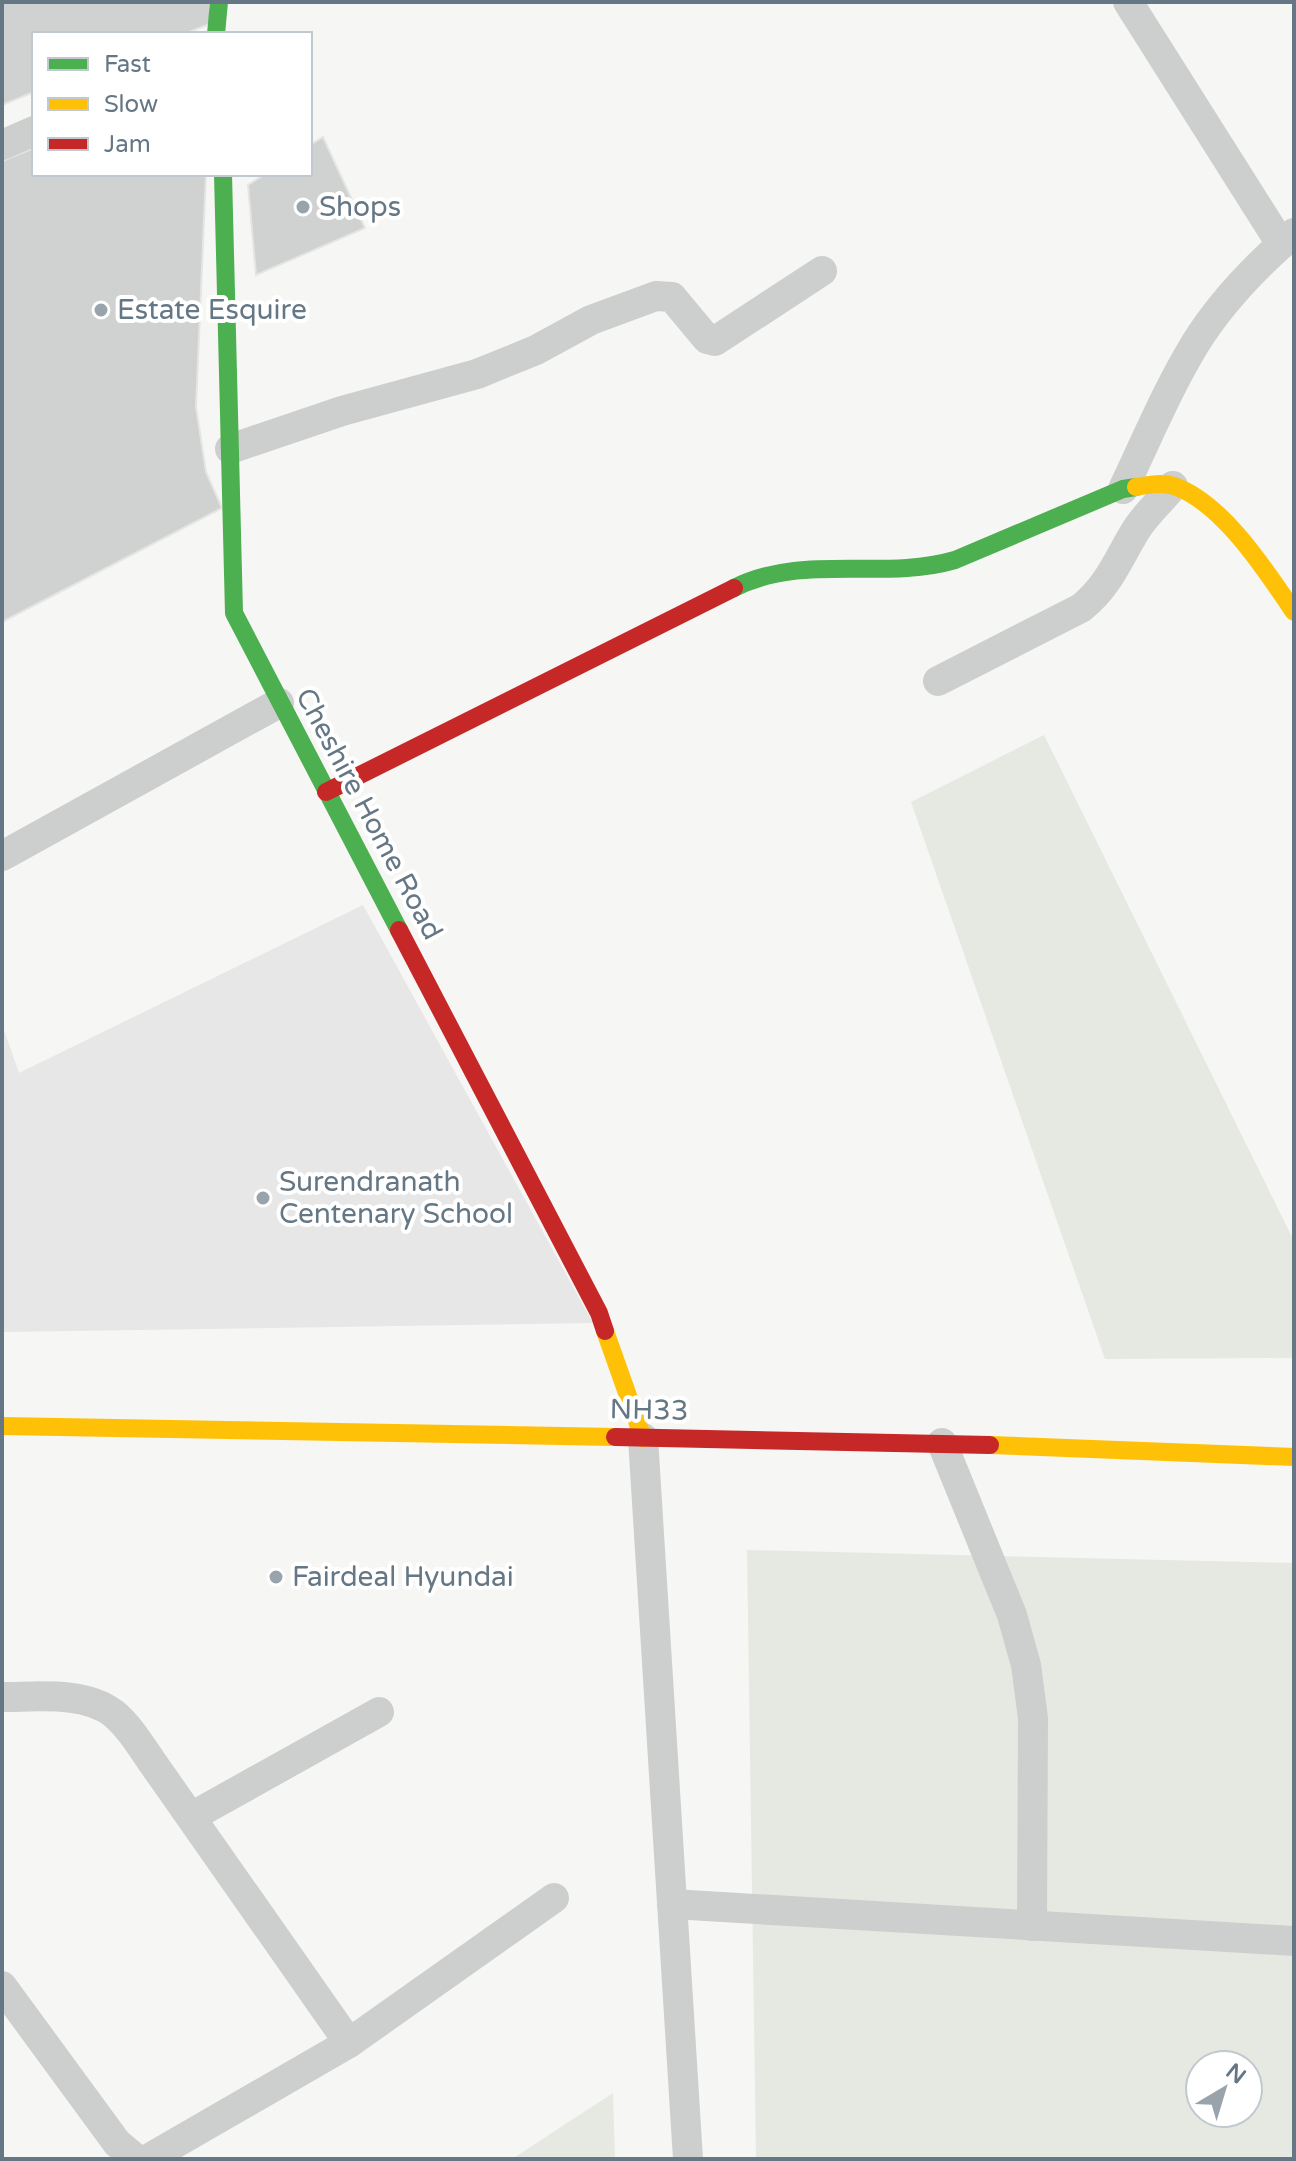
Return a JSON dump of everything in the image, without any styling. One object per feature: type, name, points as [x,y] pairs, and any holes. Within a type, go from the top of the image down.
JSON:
[{"type":"street","points":[[216,32],[219,2]]},
{"type":"street","points":[[1123,489],[1195,344],[1221,307],[1288,239],[1128,2]]},
{"type":"street","points":[[2,145],[32,132]]},
{"type":"street","name":"Cheshire Home Road","points":[[223,176],[234,613],[599,1313],[643,1438]]},
{"type":"street","points":[[230,449],[342,411],[511,362],[591,320],[656,296],[672,297],[704,336],[715,341],[822,271]]},
{"type":"street","points":[[938,681],[1081,608],[1097,596],[1117,567],[1134,532],[1173,486]]},
{"type":"street","points":[[326,792],[746,582],[783,571],[931,567],[955,560],[1123,489],[1173,486],[1199,499],[1259,561],[1294,612]]},
{"type":"street","points":[[2,856],[279,703]]},
{"type":"street","name":"NH33","points":[[2,1426],[942,1443],[1294,1457]]},
{"type":"street","points":[[643,1438],[688,2159]]},
{"type":"street","points":[[942,1443],[1012,1615],[1026,1665],[1033,1718],[1032,1926]]},
{"type":"street","points":[[2,1697],[64,1698],[89,1703],[112,1713],[129,1730],[349,2043]]},
{"type":"street","points":[[191,1817],[379,1712]]},
{"type":"street","points":[[148,2159],[349,2043],[554,1898]]},
{"type":"street","points":[[672,1904],[1294,1941]]},
{"type":"street","points":[[5,1998],[117,2143],[136,2159]]},
{"type":"shaded area","points":[[1044,735],[1294,1241],[1294,1358],[1105,1359],[911,802]]},
{"type":"shaded area","name":"Surendranath Centenary School","points":[[363,905],[593,1323],[2,1332],[2,1024],[19,1073]]},
{"type":"shaded area","points":[[747,1550],[1294,1563],[1294,2159],[756,2159]]},
{"type":"shaded area","points":[[613,2093],[615,2159],[512,2159]]},
{"type":"building","points":[[2,2],[210,2],[210,24],[189,32],[32,32],[32,93],[2,105]]},
{"type":"building","name":"Shops","points":[[323,137],[365,228],[256,275],[248,185],[262,176],[312,176],[312,144]]},
{"type":"building","name":"Estate Esquire","points":[[32,149],[32,176],[206,176],[196,407],[206,472],[222,508],[2,622],[2,161]]},
{"type":"traffic: fast","points":[[216,32],[219,2]]},
{"type":"traffic: fast","points":[[223,176],[234,613],[399,930]]},
{"type":"traffic: fast","points":[[734,588],[788,572],[928,566],[955,560],[1123,489],[1136,487]]},
{"type":"traffic: slow","points":[[1136,487],[1174,486],[1209,507],[1242,540],[1294,612]]},
{"type":"traffic: slow","points":[[605,1331],[643,1438]]},
{"type":"traffic: slow","points":[[2,1426],[615,1437]]},
{"type":"traffic: slow","points":[[990,1445],[1294,1457]]},
{"type":"traffic: jam","points":[[326,792],[734,588]]},
{"type":"traffic: jam","points":[[399,930],[599,1313],[605,1331]]},
{"type":"traffic: jam","points":[[615,1437],[990,1445]]},
{"type":"place","name":"Shops","points":[[303,207]]},
{"type":"place","name":"Estate Esquire","points":[[101,310]]},
{"type":"place","name":"Surendranath Centenary School","points":[[263,1198]]},
{"type":"place","name":"Fairdeal Hyundai","points":[[276,1577]]}]
